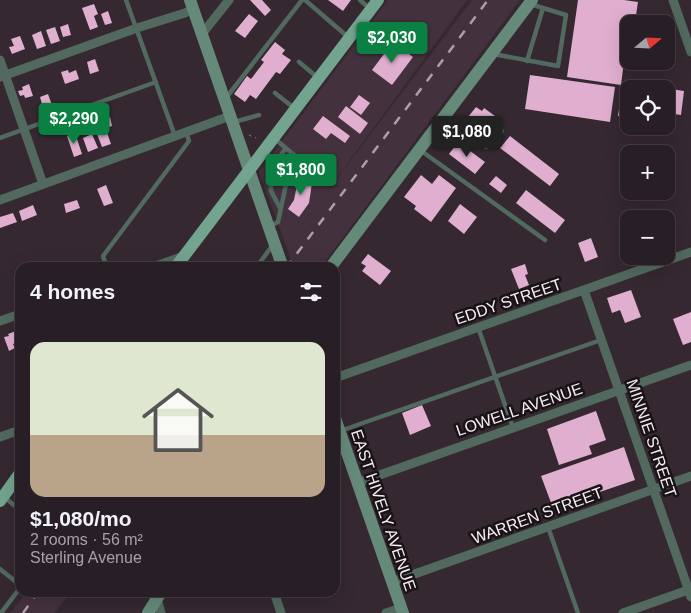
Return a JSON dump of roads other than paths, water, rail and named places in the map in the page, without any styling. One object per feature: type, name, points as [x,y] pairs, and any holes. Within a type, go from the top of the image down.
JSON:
[{"type":"main road","points":[[180,262],[374,5]]},
{"type":"main road","points":[[1,498],[15,480]]},
{"type":"street","points":[[202,34],[229,0]]},
{"type":"street","points":[[673,0],[691,52]]},
{"type":"street","points":[[335,262],[530,2]]},
{"type":"street","points":[[3,76],[137,28],[185,13],[191,4]]},
{"type":"street","points":[[191,4],[225,100],[235,120],[248,170],[281,262]]},
{"type":"street","points":[[0,60],[3,76],[43,184]]},
{"type":"street","points":[[0,200],[186,132],[235,120]]},
{"type":"street","name":"EDDY STREET","points":[[340,376],[691,252]]},
{"type":"street","points":[[167,262],[184,256]]},
{"type":"street","name":"MINNIE STREET","points":[[584,290],[690,592]]},
{"type":"street","points":[[0,321],[15,316]]},
{"type":"street","name":"LOWELL AVENUE","points":[[357,482],[691,365]]},
{"type":"street","name":"EAST HIVELY AVENUE","points":[[340,431],[402,610]]},
{"type":"street","points":[[0,437],[15,432]]},
{"type":"street","name":"WARREN STREET","points":[[392,582],[691,476]]},
{"type":"street","points":[[623,613],[690,592]]},
{"type":"street","points":[[148,613],[158,597]]},
{"type":"street","points":[[159,597],[162,613]]},
{"type":"street","points":[[276,597],[281,613]]},
{"type":"street","points":[[386,613],[402,610]]},
{"type":"lane","points":[[126,0],[175,136]]},
{"type":"lane","points":[[225,100],[302,0]]},
{"type":"lane","points":[[306,0],[349,38]]},
{"type":"lane","points":[[360,0],[374,5]]},
{"type":"lane","points":[[492,54],[558,66],[566,15],[530,2]]},
{"type":"lane","points":[[527,61],[543,8]]},
{"type":"lane","points":[[299,62],[318,78]]},
{"type":"lane","points":[[0,138],[156,82]]},
{"type":"lane","points":[[275,93],[295,109]]},
{"type":"lane","points":[[235,120],[259,115]]},
{"type":"lane","points":[[444,117],[474,141],[486,147],[492,144],[502,131]]},
{"type":"lane","points":[[105,262],[103,256],[189,140],[186,132]]},
{"type":"lane","points":[[269,227],[278,222],[288,175],[300,160],[273,138]]},
{"type":"lane","points":[[280,208],[271,191],[270,169],[286,148]]},
{"type":"lane","points":[[419,150],[545,240]]},
{"type":"lane","points":[[260,262],[274,243]]},
{"type":"lane","points":[[478,327],[513,428]]},
{"type":"lane","points":[[340,431],[601,340]]},
{"type":"lane","points":[[1,498],[15,507]]},
{"type":"lane","points":[[548,527],[578,613]]},
{"type":"lane","points":[[0,578],[2,571],[15,582]]},
{"type":"lane","points":[[1,613],[15,593]]},
{"type":"railway","points":[[291,262],[488,0]]},
{"type":"railway","points":[[23,613],[34,597]]}]
